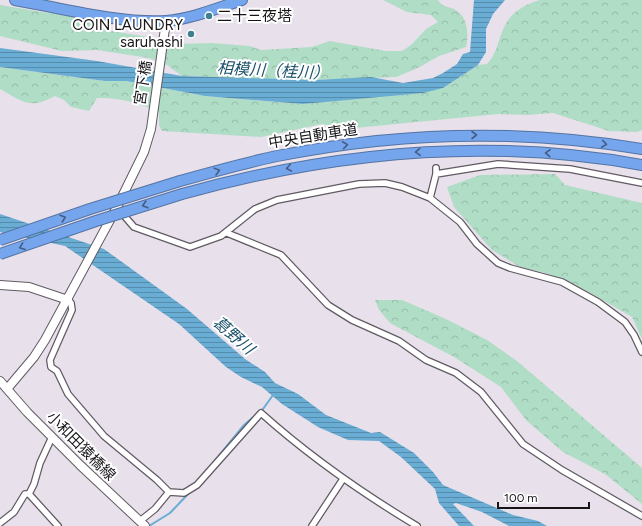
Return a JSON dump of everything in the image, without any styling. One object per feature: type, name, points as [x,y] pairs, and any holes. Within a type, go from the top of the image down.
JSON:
[{"type":"highway","points":[[15,0],[123,19],[166,21],[205,12],[242,0]]},
{"type":"highway","name":"中央自動車道","points":[[0,240],[90,208],[180,181],[240,164],[313,149],[425,137],[526,136],[595,142],[642,149]]},
{"type":"highway","name":"中央自動車道","points":[[0,254],[96,221],[182,194],[282,170],[353,158],[459,151],[528,152],[642,164]]},
{"type":"street","name":"宮下橋","points":[[7,389],[42,345],[68,300],[139,165],[151,129],[166,21]]},
{"type":"street","points":[[436,174],[498,164],[570,169],[642,183]]},
{"type":"street","points":[[430,198],[436,168]]},
{"type":"street","points":[[117,207],[134,227],[162,236],[187,247],[194,246],[227,233],[247,214],[269,202],[349,185],[384,183],[402,187],[430,198],[460,222],[477,244],[498,263],[510,268],[562,282],[598,302],[625,322],[634,335],[642,352]]},
{"type":"street","points":[[227,233],[281,255],[328,306],[352,320],[399,341],[426,360],[456,373],[481,392],[523,444],[562,470],[642,516]]},
{"type":"street","points":[[0,285],[29,287],[68,300],[71,303],[72,310],[50,360],[51,367],[57,372],[68,394],[104,436],[157,480],[168,492],[184,493],[197,486],[261,413],[343,479],[364,494],[417,526]]},
{"type":"street","name":"小和田猿橋線","points":[[0,381],[27,412],[80,465],[143,523]]},
{"type":"street","points":[[29,494],[34,484],[40,463],[52,437]]},
{"type":"street","points":[[312,526],[343,479]]},
{"type":"street","points":[[143,523],[168,492]]},
{"type":"street","points":[[0,523],[14,512],[24,494],[29,494]]},
{"type":"street","points":[[29,494],[58,526]]},
{"type":"green space","points":[[383,0],[438,0],[443,5],[454,9],[459,12],[465,21],[467,31],[466,47],[439,56],[418,68],[396,77],[316,80],[262,79],[182,76],[167,65],[149,58],[97,50],[62,51],[0,36],[0,5],[97,21],[105,30],[154,38],[178,44],[212,43],[250,46],[261,50],[312,47],[330,41],[386,51],[402,51],[411,45],[426,29],[438,22],[431,15],[407,12]]},
{"type":"green space","points":[[540,0],[642,0],[642,130],[637,132],[609,131],[553,113],[527,115],[498,114],[345,129],[322,124],[261,137],[162,131],[159,125],[159,112],[129,101],[113,98],[97,98],[89,111],[71,107],[64,100],[55,96],[39,103],[27,103],[0,89],[0,67],[105,81],[125,81],[205,96],[303,104],[443,88],[478,65],[487,64],[494,54],[504,27],[513,14],[521,8]]},
{"type":"green space","points":[[555,174],[565,185],[642,203],[642,339],[632,317],[589,292],[546,273],[520,267],[492,250],[454,207],[447,187],[480,175]]},
{"type":"green space","points":[[375,300],[402,300],[446,319],[487,340],[517,361],[642,468],[642,504],[605,474],[563,452],[526,420],[501,387],[454,357],[390,323],[379,310]]},
{"type":"water","points":[[474,0],[505,0],[493,14],[486,29],[486,52],[478,65],[443,88],[423,93],[303,104],[205,96],[126,81],[105,81],[0,67],[0,48],[97,61],[182,76],[316,80],[371,77],[403,83],[433,78],[457,64],[463,54],[470,52]]},
{"type":"water","points":[[0,214],[104,249],[187,309],[245,359],[265,372],[275,383],[298,394],[326,415],[371,433],[380,432],[414,453],[433,472],[443,485],[513,515],[538,521],[547,526],[509,526],[482,512],[456,503],[453,504],[474,526],[459,526],[439,503],[435,489],[401,457],[379,441],[348,440],[318,427],[282,404],[262,387],[241,377],[226,367],[179,324],[65,246],[0,232]]},
{"type":"waterway","points":[[213,463],[244,425],[263,409],[273,395]]},
{"type":"waterway","points":[[149,526],[170,513],[190,492]]},
{"type":"place","name":"二十三夜塔","points":[[209,16]]},
{"type":"place","name":"COIN LAUNDRY saruhashi","points":[[191,34]]},
{"type":"water label","name":"相模川（桂川）","points":[[273,70]]},
{"type":"water label","name":"葛野川","points":[[234,335]]}]
